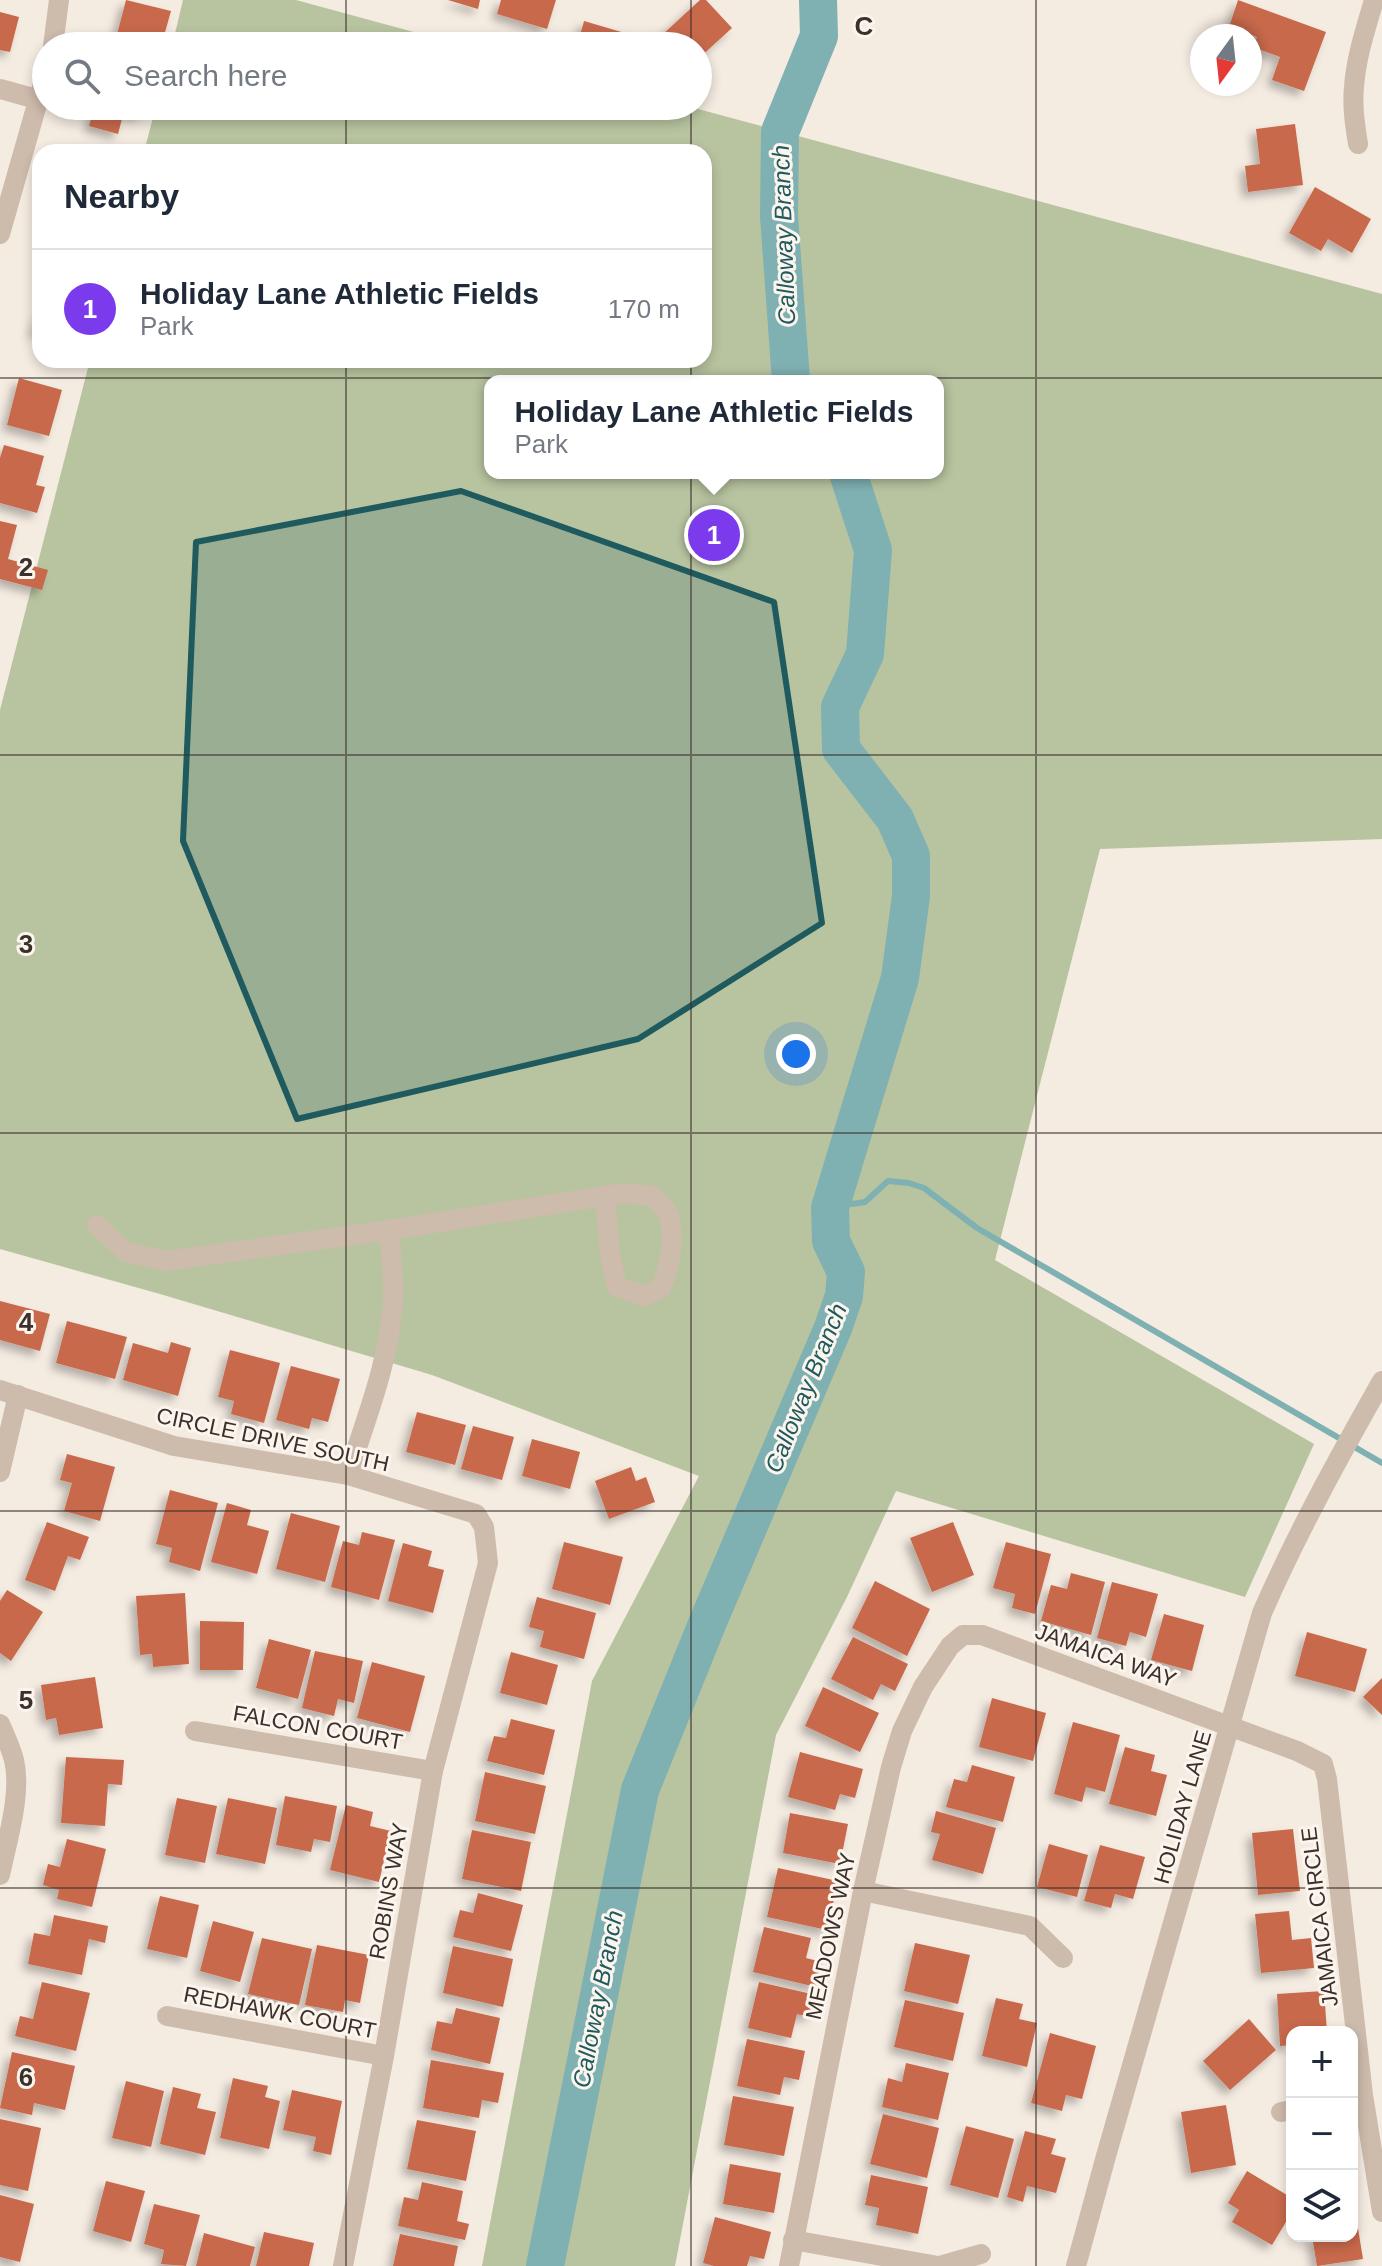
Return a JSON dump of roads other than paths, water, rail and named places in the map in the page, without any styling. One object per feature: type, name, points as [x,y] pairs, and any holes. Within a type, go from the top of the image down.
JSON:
[{"type":"street","points":[[55,32],[59,0]]},
{"type":"street","points":[[1358,144],[1353,111],[1354,86],[1374,0]]},
{"type":"street","points":[[0,89],[32,98]]},
{"type":"street","points":[[0,234],[34,120]]},
{"type":"street","points":[[97,1225],[126,1252],[166,1261],[625,1193],[653,1196],[668,1213],[671,1233],[669,1268],[661,1288],[645,1296],[617,1287],[610,1254],[605,1196]]},
{"type":"street","points":[[348,1475],[389,1338],[393,1268],[389,1230]]},
{"type":"street","name":"HOLIDAY LANE","points":[[1076,2266],[1262,1613],[1283,1564],[1382,1381]]},
{"type":"street","points":[[0,1472],[9,1393]]},
{"type":"street","name":"CIRCLE DRIVE SOUTH","points":[[9,1393],[174,1446],[348,1475],[476,1514],[484,1527]]},
{"type":"street","name":"ROBINS WAY","points":[[343,2266],[384,2056],[433,1771],[488,1563],[484,1527]]},
{"type":"street","name":"JAMAICA WAY","points":[[963,1635],[982,1635],[1230,1726]]},
{"type":"street","name":"MEADOWS WAY","points":[[789,2266],[863,1891],[891,1767],[902,1731],[923,1687],[950,1646],[963,1635]]},
{"type":"street","points":[[0,1724],[14,1760],[16,1784],[12,1821],[0,1875]]},
{"type":"street","name":"JAMAICA CIRCLE","points":[[1230,1726],[1323,1764],[1329,1795],[1351,2026]]},
{"type":"street","name":"FALCON COURT","points":[[195,1731],[433,1771]]},
{"type":"street","points":[[863,1891],[1030,1926],[1063,1958]]},
{"type":"street","name":"REDHAWK COURT","points":[[167,2016],[384,2056]]},
{"type":"street","name":"JAMAICA CIRCLE","points":[[1358,2096],[1382,2212]]},
{"type":"street","points":[[793,2240],[939,2266],[981,2254]]},
{"type":"waterway","name":"Calloway Branch","points":[[791,375],[779,216],[780,132],[819,36],[818,0]]},
{"type":"waterway","name":"Calloway Branch","points":[[545,2266],[640,1790],[844,1296],[846,1272],[831,1241],[830,1208],[900,978],[911,896],[911,856],[895,819],[841,749],[840,707],[865,654],[873,550],[850,479]]},
{"type":"waterway","points":[[836,1189],[852,1204],[865,1202],[888,1181],[924,1188],[977,1228],[1382,1463]]},
{"type":"place","name":"Holiday Lane Athletic Fields","points":[[714,535]]}]
